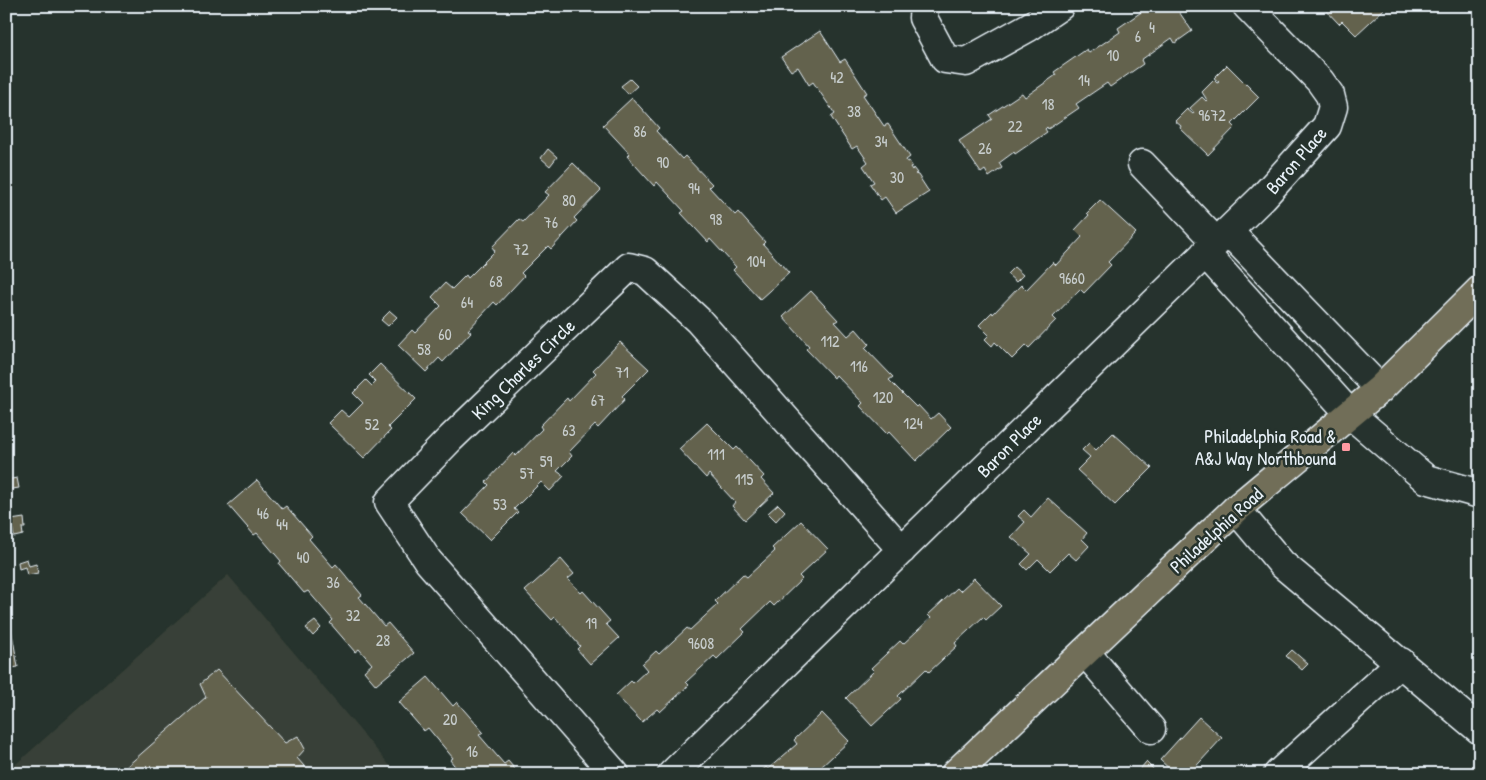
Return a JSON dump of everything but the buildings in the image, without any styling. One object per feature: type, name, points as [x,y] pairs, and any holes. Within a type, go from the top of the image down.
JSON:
[{"type":"main road","name":"Philadelphia Road","points":[[955,774],[1236,509],[1380,389],[1480,290]]},
{"type":"street","points":[[924,6],[923,18],[946,59],[966,62],[1029,27],[1060,6]]},
{"type":"street","name":"Baron Place","points":[[672,774],[1263,197],[1327,126],[1333,107],[1330,95],[1320,81],[1247,6]]},
{"type":"street","points":[[1142,164],[1216,242],[1380,389]]},
{"type":"street","points":[[1216,242],[1350,414],[1426,479],[1480,494]]},
{"type":"street","name":"King Charles Circle","points":[[615,774],[428,561],[389,502],[450,439],[629,267],[644,271],[698,320],[902,550]]},
{"type":"street","points":[[1236,509],[1282,564],[1480,730]]},
{"type":"street","points":[[1085,652],[1151,729]]},
{"type":"street","points":[[1278,774],[1401,662]]},
{"type":"shaded area","points":[[228,575],[397,774],[6,774],[6,773]]},
{"type":"place","name":"Philadelphia Road & A&J Way Northbound","points":[[1346,447]]}]
